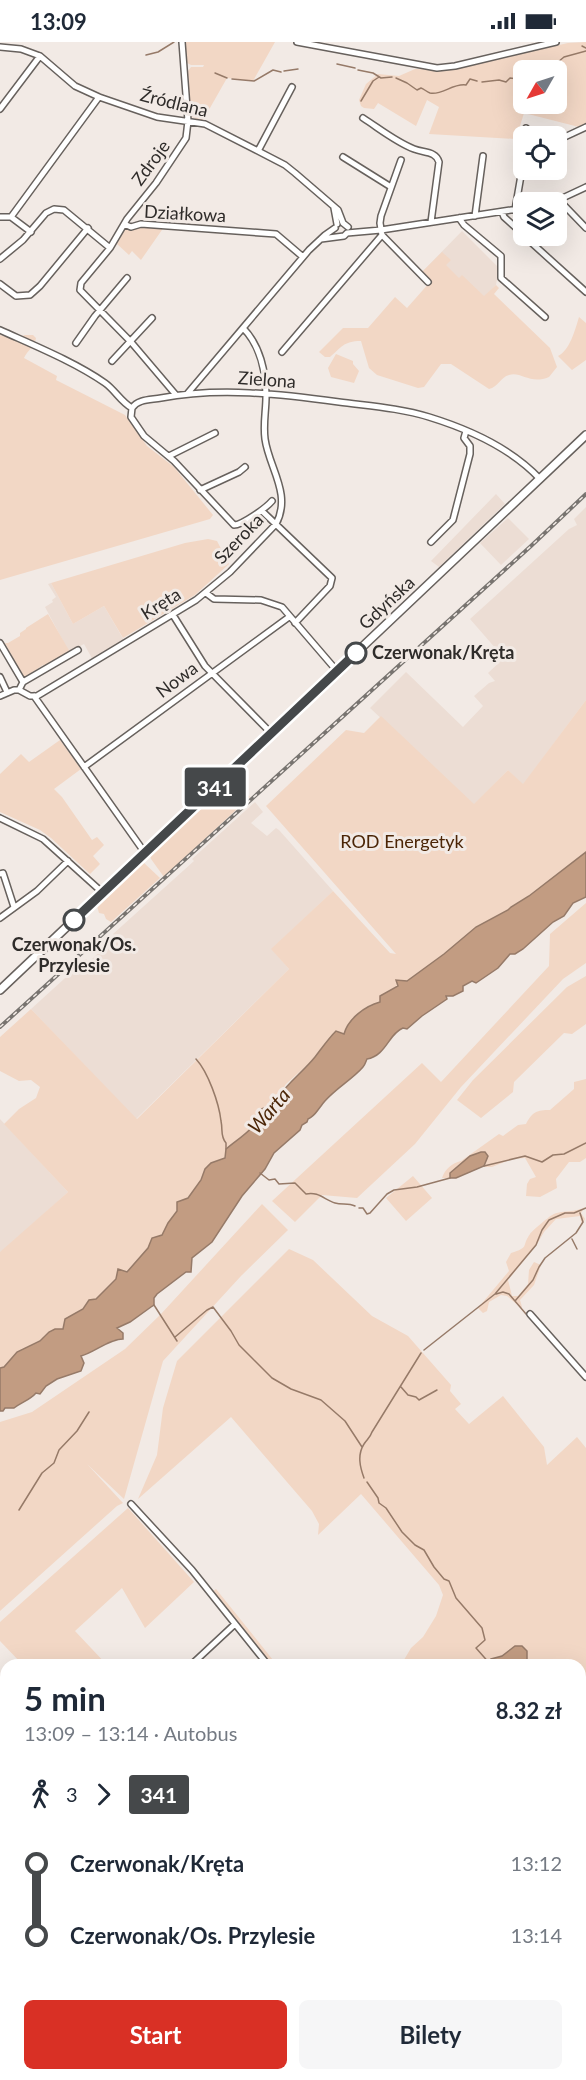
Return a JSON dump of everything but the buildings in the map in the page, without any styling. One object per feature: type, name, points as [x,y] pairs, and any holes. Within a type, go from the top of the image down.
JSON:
[{"type":"main road","name":"Gdyńska","points":[[0,990],[586,435]]},
{"type":"street","name":"Zdroje","points":[[124,224],[186,138],[188,121],[182,42]]},
{"type":"street","points":[[297,42],[437,68],[455,66],[556,42]]},
{"type":"street","name":"Źródlana","points":[[0,47],[21,49],[40,56],[75,86],[99,97],[157,117],[205,124],[285,165],[338,210],[342,227],[339,235],[321,239]]},
{"type":"street","points":[[0,109],[40,56]]},
{"type":"street","points":[[258,151],[292,87]]},
{"type":"street","points":[[10,217],[99,97]]},
{"type":"street","points":[[363,118],[407,146],[434,154],[439,160],[431,222]]},
{"type":"street","points":[[567,136],[586,127]]},
{"type":"street","points":[[475,216],[483,156]]},
{"type":"street","points":[[343,158],[391,187]]},
{"type":"street","points":[[282,352],[381,232],[381,216],[401,160]]},
{"type":"street","points":[[567,197],[586,187]]},
{"type":"street","points":[[0,259],[31,232],[46,213],[59,209],[64,210],[88,228],[110,248]]},
{"type":"street","points":[[187,393],[303,257],[321,239],[342,227],[381,232],[513,210]]},
{"type":"street","points":[[567,211],[586,228]]},
{"type":"street","points":[[502,212],[513,225]]},
{"type":"street","points":[[0,217],[10,217],[31,232]]},
{"type":"street","points":[[459,218],[464,225],[501,256],[501,278],[546,317]]},
{"type":"street","name":"Działkowa","points":[[100,310],[79,288],[110,248],[124,224],[131,227],[141,224],[276,234],[303,257]]},
{"type":"street","points":[[0,284],[16,296],[30,295],[88,228]]},
{"type":"street","points":[[381,232],[428,282]]},
{"type":"street","points":[[536,246],[586,292]]},
{"type":"street","points":[[76,344],[127,278]]},
{"type":"street","points":[[100,310],[176,395]]},
{"type":"street","points":[[112,361],[152,318]]},
{"type":"street","name":"Szeroka","points":[[206,593],[276,524],[281,512],[282,493],[266,445],[264,427],[266,393],[259,350],[254,340],[243,328]]},
{"type":"street","points":[[0,330],[105,383],[124,404],[132,408],[131,417],[147,440],[169,456],[234,525],[241,524],[262,511],[272,501]]},
{"type":"street","name":"Zielona","points":[[132,408],[138,402],[187,393],[266,393],[406,411],[431,417],[466,431],[507,453],[532,470],[540,479]]},
{"type":"street","points":[[431,542],[450,524],[455,513],[470,454],[470,446],[464,438],[466,431]]},
{"type":"street","points":[[169,456],[215,433]]},
{"type":"street","points":[[200,490],[245,467]]},
{"type":"street","points":[[262,511],[332,578],[330,586],[295,623]]},
{"type":"street","name":"Kręta","points":[[34,696],[173,615],[206,593],[214,599],[248,599],[271,602],[282,607],[337,671]]},
{"type":"street","points":[[173,615],[205,666],[272,734]]},
{"type":"street","name":"Nowa","points":[[84,767],[289,617]]},
{"type":"street","points":[[0,643],[23,682]]},
{"type":"street","points":[[20,690],[23,682],[78,650]]},
{"type":"street","points":[[0,677],[8,692]]},
{"type":"street","points":[[0,696],[20,690],[34,696],[145,854]]},
{"type":"street","points":[[0,818],[38,835],[104,893]]},
{"type":"street","points":[[0,918],[37,891],[68,861]]},
{"type":"street","points":[[0,874],[3,873],[14,907]]},
{"type":"street","points":[[530,1314],[586,1377]]},
{"type":"street","points":[[131,1504],[192,1570],[263,1659]]},
{"type":"street","points":[[197,1659],[235,1624]]},
{"type":"shaded area","points":[[462,231],[499,268],[496,285],[465,318],[421,273]]},
{"type":"shaded area","points":[[496,494],[505,504],[439,567],[431,561]]},
{"type":"shaded area","points":[[586,507],[586,700],[523,785],[508,770],[474,805],[370,708],[406,672],[463,727],[483,706],[474,696],[489,683],[495,681],[488,673],[504,658],[470,619],[569,529],[577,525],[574,519]]},
{"type":"shaded area","points":[[508,518],[529,539],[501,565],[480,543]]},
{"type":"shaded area","points":[[51,583],[73,624],[104,606],[125,642],[93,660],[84,644],[69,652],[45,607],[56,597],[48,584]]},
{"type":"shaded area","points":[[255,802],[263,812],[251,823],[267,836],[276,828],[279,830],[333,891],[272,949],[289,969],[136,1119],[31,1009],[86,959],[89,962],[115,937],[113,934]]},
{"type":"shaded area","points":[[0,1119],[68,1192],[1,1253],[0,1252]]},
{"type":"green space","points":[[185,42],[275,42],[253,81],[227,78],[202,122],[190,116],[188,71],[191,67],[203,67],[204,65],[187,63]]},
{"type":"green space","points":[[586,42],[586,124],[579,127],[528,114],[567,114],[567,60],[513,60],[513,114],[524,114],[520,126],[513,126],[513,139],[429,134],[439,107],[427,100],[416,126],[378,103],[374,109],[361,106],[359,100],[366,84],[378,74],[399,76],[415,69],[449,70],[568,43]]},
{"type":"green space","points":[[142,226],[164,227],[141,260],[132,251],[129,255],[117,244],[125,229]]},
{"type":"green space","points":[[442,252],[451,260],[446,265],[459,278],[462,275],[484,296],[496,285],[499,288],[494,294],[550,348],[557,367],[549,377],[536,380],[513,374],[489,389],[451,364],[441,364],[424,387],[418,388],[377,375],[369,368],[361,341],[346,344],[330,357],[325,357],[319,352],[343,328],[368,328],[395,297],[407,308],[430,282],[421,273]]},
{"type":"green space","points":[[579,317],[586,323],[586,360],[572,370],[558,356],[569,344]]},
{"type":"green space","points":[[0,335],[14,339],[33,335],[36,338],[35,341],[24,358],[57,376],[56,380],[125,415],[147,446],[174,467],[213,515],[210,519],[0,580]]},
{"type":"green space","points":[[336,354],[353,361],[359,371],[354,383],[331,377],[328,368]]},
{"type":"green space","points":[[208,539],[217,541],[229,564],[195,595],[123,638],[104,606],[73,624],[51,583],[185,543]]},
{"type":"green space","points":[[48,614],[70,652],[46,666],[43,665],[24,678],[5,643],[20,636],[26,628]]},
{"type":"green space","name":"ROD Energetyk","points":[[586,700],[586,852],[529,896],[476,927],[407,981],[397,980],[398,986],[382,1000],[366,1007],[358,1014],[344,1034],[329,1038],[314,1059],[286,1084],[276,1100],[249,1131],[226,1149],[225,1158],[211,1163],[205,1169],[201,1180],[168,1223],[162,1235],[152,1239],[149,1248],[127,1272],[116,1279],[96,1299],[89,1300],[83,1309],[65,1319],[63,1329],[49,1332],[40,1341],[17,1352],[4,1367],[0,1368],[0,1252],[68,1192],[4,1124],[19,1109],[36,1098],[40,1087],[31,1080],[19,1081],[0,1071],[0,1037],[31,1009],[137,1119],[289,969],[271,949],[333,891],[390,953],[396,954],[266,806],[346,730],[364,733],[381,716],[474,804],[508,770],[523,784]]},
{"type":"green space","points":[[60,740],[81,769],[54,789],[92,840],[97,837],[104,845],[93,856],[100,864],[90,874],[40,830],[0,812],[0,774],[21,754],[29,762]]},
{"type":"green space","points":[[232,777],[250,797],[164,877],[150,855]]},
{"type":"green space","points":[[143,862],[160,878],[111,922],[104,914],[99,913],[97,906]]},
{"type":"green space","points":[[586,903],[586,963],[563,979],[461,1087],[415,1144],[357,1198],[322,1195],[295,1222],[272,1201],[422,1063],[441,1082],[549,966],[550,934]]},
{"type":"green space","points":[[586,976],[586,1024],[572,1034],[564,1033],[514,1082],[513,1092],[481,1118],[457,1100],[473,1080],[567,987]]},
{"type":"green space","points":[[586,1079],[586,1158],[580,1162],[569,1162],[556,1179],[557,1188],[540,1197],[526,1196],[527,1184],[530,1179],[536,1177],[525,1158],[512,1159],[492,1167],[484,1167],[488,1156],[484,1152],[470,1156],[450,1173],[450,1178],[442,1178],[452,1165],[499,1134],[503,1136],[518,1125],[526,1124],[535,1112],[550,1110],[574,1089],[574,1082]]},
{"type":"green space","points":[[413,1176],[432,1198],[406,1221],[386,1198]]},
{"type":"green space","points":[[262,1204],[288,1230],[241,1276],[163,1361],[124,1499],[87,1464],[123,1503],[0,1611],[0,1422],[32,1412],[125,1349],[161,1314]]},
{"type":"green space","points":[[585,1207],[581,1213],[585,1219],[582,1225],[580,1216],[556,1219],[508,1280],[512,1296],[518,1296],[528,1284],[529,1270],[534,1262],[541,1265],[534,1285],[520,1300],[521,1308],[507,1296],[501,1295],[489,1302],[487,1311],[483,1313],[478,1308],[509,1271],[506,1262],[511,1253],[523,1248],[533,1231],[552,1215]]},
{"type":"green space","points":[[289,1249],[313,1260],[372,1316],[408,1336],[451,1385],[450,1391],[461,1404],[455,1409],[469,1424],[503,1396],[544,1447],[547,1465],[577,1437],[586,1448],[586,1659],[527,1659],[527,1651],[511,1648],[505,1654],[493,1659],[405,1659],[411,1648],[423,1637],[436,1616],[443,1595],[439,1585],[361,1494],[318,1535],[319,1524],[312,1511],[231,1417],[138,1499],[157,1455],[163,1408],[177,1361]]},
{"type":"green space","points":[[128,1508],[194,1582],[145,1628],[122,1588],[75,1631],[101,1659],[17,1659],[0,1641],[0,1622]]},
{"type":"green space","points":[[216,1589],[272,1659],[265,1659],[212,1592]]},
{"type":"water","name":"Warta","points":[[586,852],[586,897],[573,903],[564,916],[553,922],[523,949],[510,954],[498,968],[476,983],[472,981],[463,986],[463,991],[453,996],[446,996],[447,999],[407,1029],[403,1028],[398,1031],[379,1054],[367,1059],[364,1066],[330,1096],[302,1125],[300,1130],[274,1153],[212,1242],[192,1258],[191,1272],[186,1272],[157,1294],[154,1298],[154,1305],[117,1328],[123,1333],[123,1339],[112,1341],[81,1356],[84,1363],[81,1371],[57,1379],[46,1386],[40,1394],[36,1393],[14,1408],[5,1408],[0,1411],[0,1368],[4,1367],[17,1352],[40,1341],[49,1332],[63,1329],[65,1319],[83,1309],[89,1300],[96,1299],[116,1279],[118,1269],[127,1272],[148,1248],[152,1238],[162,1235],[177,1211],[177,1202],[188,1198],[201,1180],[205,1169],[211,1163],[225,1158],[226,1149],[252,1127],[261,1109],[270,1106],[271,1101],[276,1100],[336,1031],[344,1034],[349,1023],[358,1014],[380,1002],[380,996],[398,986],[396,980],[407,981],[476,927],[529,896]]},
{"type":"water","points":[[485,1152],[488,1156],[484,1166],[456,1178],[450,1178],[450,1173],[470,1156]]},
{"type":"water","points":[[515,1646],[522,1646],[527,1651],[527,1659],[491,1659],[502,1656]]},
{"type":"waterway","points":[[146,55],[158,52],[174,42]]},
{"type":"waterway","points":[[582,46],[586,48]]},
{"type":"waterway","points":[[560,60],[586,51]]},
{"type":"waterway","points":[[337,64],[355,68]]},
{"type":"waterway","points":[[284,71],[298,69]]},
{"type":"waterway","points":[[232,79],[254,81],[273,70],[281,72]]},
{"type":"waterway","points":[[358,70],[373,73],[381,78],[392,77]]},
{"type":"waterway","points":[[215,73],[227,78]]},
{"type":"waterway","points":[[361,101],[373,81],[379,77]]},
{"type":"waterway","points":[[396,78],[417,90],[421,88],[429,93],[466,85],[470,79],[477,81]]},
{"type":"waterway","points":[[482,82],[499,80],[506,82],[513,78]]},
{"type":"waterway","points":[[196,1059],[205,1072],[215,1097],[226,1149]]},
{"type":"waterway","points":[[484,1166],[525,1156],[542,1162],[553,1155],[564,1154],[586,1143]]},
{"type":"waterway","points":[[260,1173],[269,1180],[275,1179],[279,1184],[295,1183],[306,1194],[310,1193],[335,1203],[355,1206]]},
{"type":"waterway","points":[[359,1208],[363,1208],[367,1214],[394,1190],[417,1187],[450,1178]]},
{"type":"waterway","points":[[424,1350],[495,1294],[536,1245],[549,1220],[586,1208]]},
{"type":"waterway","points":[[515,1301],[533,1280],[545,1258],[576,1233],[583,1222],[580,1213]]},
{"type":"waterway","points":[[572,1239],[577,1249]]},
{"type":"waterway","points":[[496,1294],[503,1292],[509,1294],[526,1314]]},
{"type":"waterway","points":[[154,1305],[177,1341]]},
{"type":"waterway","points":[[175,1337],[213,1307],[239,1345],[272,1378],[291,1389],[321,1400],[345,1421],[362,1447]]},
{"type":"waterway","points":[[364,1478],[360,1452],[421,1353]]},
{"type":"waterway","points":[[401,1387],[408,1395],[419,1400],[437,1390]]},
{"type":"waterway","points":[[19,1510],[42,1473],[54,1463],[59,1450],[77,1431],[89,1412]]},
{"type":"waterway","points":[[367,1482],[379,1503],[386,1508],[402,1532],[415,1545],[424,1550],[434,1567],[444,1579],[449,1581],[456,1598],[482,1628],[485,1640],[476,1648],[486,1659]]},
{"type":"railway","points":[[0,1027],[586,494]]},
{"type":"bus line","name":"341","points":[[74,920],[356,653]]},
{"type":"place","name":"Czerwonak/Kręta","points":[[356,653]]},
{"type":"place","name":"Czerwonak/Os. Przylesie","points":[[74,920]]}]
